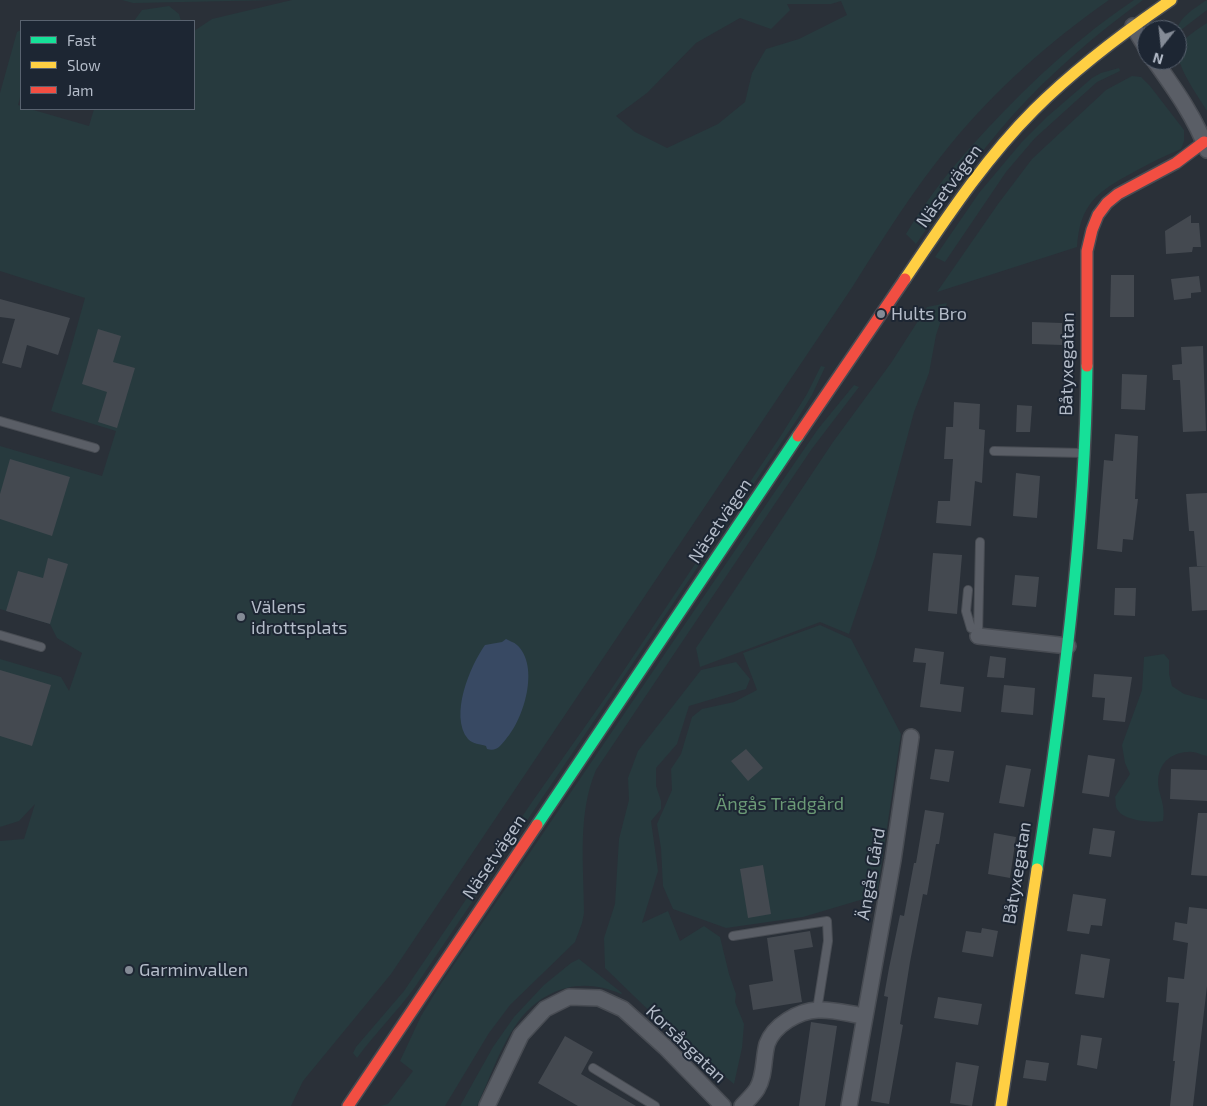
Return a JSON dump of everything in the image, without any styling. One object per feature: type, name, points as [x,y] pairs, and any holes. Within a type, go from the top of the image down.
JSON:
[{"type":"street","name":"Näsetvägen","points":[[348,1106],[749,508],[960,198],[997,150],[1035,109],[1076,71],[1133,26],[1171,0]]},
{"type":"street","points":[[1133,26],[1137,33]]},
{"type":"street","points":[[1161,70],[1180,98],[1206,146]]},
{"type":"street","name":"Båtyxegatan","points":[[1001,1106],[1050,791],[1068,646],[1084,453],[1087,251],[1090,232],[1106,203],[1123,191],[1176,164],[1206,146]]},
{"type":"street","points":[[978,633],[1068,646]]},
{"type":"street","name":"Ängås Gård","points":[[849,1106],[893,860],[911,737]]},
{"type":"street","name":"Korsåsgatan","points":[[486,1106],[521,1035],[545,1009],[569,997],[598,998],[623,1009],[665,1047],[723,1106]]},
{"type":"street","points":[[742,1106],[757,1090],[761,1080],[767,1046],[774,1031],[781,1024],[817,1010],[864,1016]]},
{"type":"lane","points":[[0,421],[95,448]]},
{"type":"lane","points":[[994,451],[1084,453]]},
{"type":"lane","points":[[978,633],[980,542]]},
{"type":"lane","points":[[968,590],[966,612],[971,628],[978,633]]},
{"type":"lane","points":[[0,636],[41,647]]},
{"type":"lane","points":[[733,936],[827,921],[828,941],[817,1010]]},
{"type":"lane","points":[[593,1068],[655,1106]]},
{"type":"green space","points":[[122,0],[280,0],[133,3]]},
{"type":"green space","points":[[292,0],[1109,0],[1024,67],[967,125],[924,179],[391,974],[303,1081],[291,1106],[0,1106],[0,841],[24,839],[35,804],[19,821],[0,827],[0,659],[61,677],[69,691],[82,653],[57,638],[50,624],[0,609],[0,446],[102,476],[116,431],[51,411],[85,298],[0,271],[0,93],[17,32],[20,30],[20,98],[18,105],[20,106],[20,110],[33,110],[89,126],[94,110],[195,110],[195,30],[212,19]],"holes":[[[841,1],[847,15],[799,39],[766,49],[752,73],[745,102],[718,124],[667,148],[635,132],[616,116],[647,93],[696,43],[740,18],[771,29],[790,10],[787,4],[831,4]]]},
{"type":"green space","points":[[1134,0],[1143,0],[1075,54],[1012,116],[974,162],[916,244],[906,234],[934,192],[977,140],[1057,60]]},
{"type":"green space","points":[[1207,0],[1207,10],[1187,25],[1187,20],[1182,20]]},
{"type":"green space","points":[[169,6],[179,14],[181,20],[135,20],[142,10]]},
{"type":"green space","points":[[1207,23],[1207,111],[1183,70],[1187,70],[1187,37]]},
{"type":"green space","points":[[1119,68],[1120,71],[1097,82],[1035,138],[1006,172],[945,262],[935,257],[979,193],[1021,143],[1048,116],[1092,78],[1101,73]]},
{"type":"green space","points":[[1132,76],[1141,77],[1150,86],[1184,130],[1184,141],[1181,149],[1138,170],[1100,193],[1086,210],[1079,232],[1077,247],[937,292],[998,204],[1032,159],[1106,90]]},
{"type":"green space","points":[[947,303],[936,335],[929,373],[914,412],[875,557],[849,634],[820,622],[700,667],[696,648],[833,442],[891,363],[927,307]]},
{"type":"green space","points":[[821,366],[825,367],[812,395],[798,418],[415,987],[357,1058],[353,1053],[356,1047],[404,991],[610,691],[780,437],[807,394]]},
{"type":"green space","points":[[854,385],[859,387],[811,450],[596,770],[586,805],[583,840],[584,913],[575,942],[510,1005],[489,1033],[445,1106],[380,1106],[388,1104],[413,1071],[400,1061],[421,1016],[440,985],[818,429]]},
{"type":"green space","name":"Ängås Trädgård","points":[[820,625],[851,639],[901,734],[877,895],[803,917],[726,928],[673,909],[663,886],[661,848],[657,824],[672,790],[671,769],[681,754],[692,717],[702,709],[734,702],[757,690],[743,653]]},
{"type":"green space","points":[[1164,654],[1169,660],[1169,674],[1172,686],[1184,694],[1207,700],[1207,756],[1188,752],[1174,755],[1168,759],[1161,769],[1158,782],[1164,816],[1163,821],[1152,822],[1131,819],[1120,813],[1116,808],[1115,797],[1130,774],[1125,763],[1122,745],[1142,690],[1144,657]]},
{"type":"green space","points":[[736,662],[750,679],[746,689],[689,706],[677,744],[656,768],[656,786],[661,801],[661,809],[651,821],[658,871],[642,923],[668,911],[680,941],[704,926],[720,937],[736,994],[735,1002],[744,1024],[742,1048],[734,1084],[667,1028],[605,968],[604,938],[615,904],[619,839],[629,800],[628,778],[638,751],[701,670]]},
{"type":"green space","points":[[579,959],[622,993],[592,986],[578,986],[564,988],[551,993],[539,1001],[528,1010],[512,1031],[477,1106],[460,1106],[493,1047],[514,1017],[544,985],[571,963]]},
{"type":"water","points":[[506,639],[516,644],[524,654],[528,666],[527,692],[519,719],[513,730],[500,746],[490,750],[486,746],[474,743],[468,739],[463,729],[461,705],[473,665],[485,645],[502,642]]},
{"type":"building","points":[[1191,215],[1191,223],[1199,223],[1201,247],[1193,247],[1192,252],[1166,254],[1165,231]]},
{"type":"building","points":[[1111,275],[1134,275],[1134,317],[1110,317]]},
{"type":"building","points":[[1199,276],[1201,292],[1191,293],[1191,298],[1174,300],[1171,279]]},
{"type":"building","points":[[0,299],[70,318],[58,355],[27,345],[21,368],[2,363],[15,319],[0,317]]},
{"type":"building","points":[[1032,322],[1062,323],[1062,345],[1032,344]]},
{"type":"building","points":[[98,329],[121,336],[113,362],[135,368],[117,428],[98,422],[107,392],[82,384]]},
{"type":"building","points":[[1203,346],[1206,431],[1183,432],[1180,380],[1173,380],[1172,365],[1182,364],[1181,347]]},
{"type":"building","points":[[1122,374],[1147,375],[1145,410],[1121,409]]},
{"type":"building","points":[[954,402],[980,404],[979,429],[985,430],[982,483],[975,481],[971,526],[936,523],[938,501],[950,501],[953,459],[944,459],[946,427],[953,427]]},
{"type":"building","points":[[1017,405],[1032,406],[1030,432],[1016,432]]},
{"type":"building","points":[[1115,434],[1138,436],[1135,499],[1138,499],[1133,540],[1123,539],[1122,552],[1097,549],[1104,460],[1113,461]]},
{"type":"building","points":[[10,459],[70,477],[52,536],[0,519],[0,494]]},
{"type":"building","points":[[1016,473],[1040,476],[1037,518],[1013,516]]},
{"type":"building","points":[[1207,493],[1207,566],[1197,566],[1194,531],[1189,531],[1186,494]]},
{"type":"building","points":[[933,553],[962,555],[957,614],[928,611]]},
{"type":"building","points":[[48,558],[68,564],[50,624],[6,611],[18,571],[43,578]]},
{"type":"building","points":[[1207,566],[1207,610],[1192,611],[1189,567]]},
{"type":"building","points":[[1015,575],[1039,577],[1036,607],[1012,605]]},
{"type":"building","points":[[1115,588],[1136,588],[1135,616],[1114,615]]},
{"type":"building","points":[[915,648],[944,652],[940,684],[964,687],[961,712],[920,707],[926,663],[913,662]]},
{"type":"building","points":[[990,656],[1006,658],[1004,678],[987,677]]},
{"type":"building","points":[[0,670],[51,685],[32,746],[0,736]]},
{"type":"building","points":[[1094,674],[1132,677],[1125,722],[1103,720],[1105,698],[1092,697]]},
{"type":"building","points":[[1004,685],[1035,688],[1033,715],[1001,712]]},
{"type":"building","points":[[746,749],[763,768],[748,781],[731,761]]},
{"type":"building","points":[[935,749],[954,751],[949,782],[930,779]]},
{"type":"building","points":[[1088,755],[1115,759],[1109,797],[1082,793]]},
{"type":"building","points":[[1006,765],[1031,769],[1024,807],[999,803]]},
{"type":"building","points":[[1171,769],[1207,770],[1207,801],[1170,799]]},
{"type":"building","points":[[925,810],[944,813],[939,844],[936,844],[927,895],[923,894],[910,962],[900,1024],[903,1025],[889,1104],[871,1101],[888,997],[884,996],[889,968],[900,915],[904,916]]},
{"type":"building","points":[[1198,813],[1207,813],[1207,876],[1191,875]]},
{"type":"building","points":[[1093,828],[1115,831],[1111,857],[1089,854]]},
{"type":"building","points":[[994,833],[1016,837],[1010,878],[988,874]]},
{"type":"building","points":[[763,865],[771,914],[748,918],[740,869]]},
{"type":"building","points":[[1073,894],[1106,899],[1102,926],[1091,925],[1089,934],[1067,931]]},
{"type":"building","points":[[1189,907],[1207,909],[1207,986],[1193,1106],[1170,1106],[1179,1003],[1166,1002],[1168,977],[1184,979],[1188,943],[1173,940],[1175,922],[1187,924]]},
{"type":"building","points":[[982,928],[998,931],[993,957],[962,952],[966,931],[981,933]]},
{"type":"building","points":[[810,931],[813,947],[794,950],[802,1002],[753,1010],[749,985],[773,981],[767,938]]},
{"type":"building","points":[[1081,954],[1110,959],[1104,998],[1075,994]]},
{"type":"building","points":[[938,997],[982,1004],[978,1025],[934,1018]]},
{"type":"building","points":[[811,1022],[837,1026],[825,1106],[799,1106]]},
{"type":"building","points":[[1081,1035],[1102,1038],[1097,1069],[1077,1065]]},
{"type":"building","points":[[565,1036],[593,1052],[581,1074],[636,1106],[578,1106],[538,1083]]},
{"type":"building","points":[[1026,1060],[1049,1063],[1046,1081],[1023,1078]]},
{"type":"building","points":[[956,1062],[979,1066],[972,1106],[950,1103]]},
{"type":"traffic: fast","points":[[1037,869],[1071,618],[1082,492],[1087,366]]},
{"type":"traffic: fast","points":[[537,825],[798,436]]},
{"type":"traffic: slow","points":[[905,279],[950,213],[998,149],[1034,110],[1100,52],[1171,0]]},
{"type":"traffic: slow","points":[[1001,1106],[1037,869]]},
{"type":"traffic: jam","points":[[1087,366],[1087,251],[1098,215],[1107,203],[1118,194],[1176,163],[1204,142]]},
{"type":"traffic: jam","points":[[798,436],[905,279]]},
{"type":"traffic: jam","points":[[348,1106],[537,825]]},
{"type":"place","name":"Hults Bro","points":[[881,314]]},
{"type":"place","name":"Välens idrottsplats","points":[[241,617]]},
{"type":"place","name":"Garminvallen","points":[[129,970]]}]
